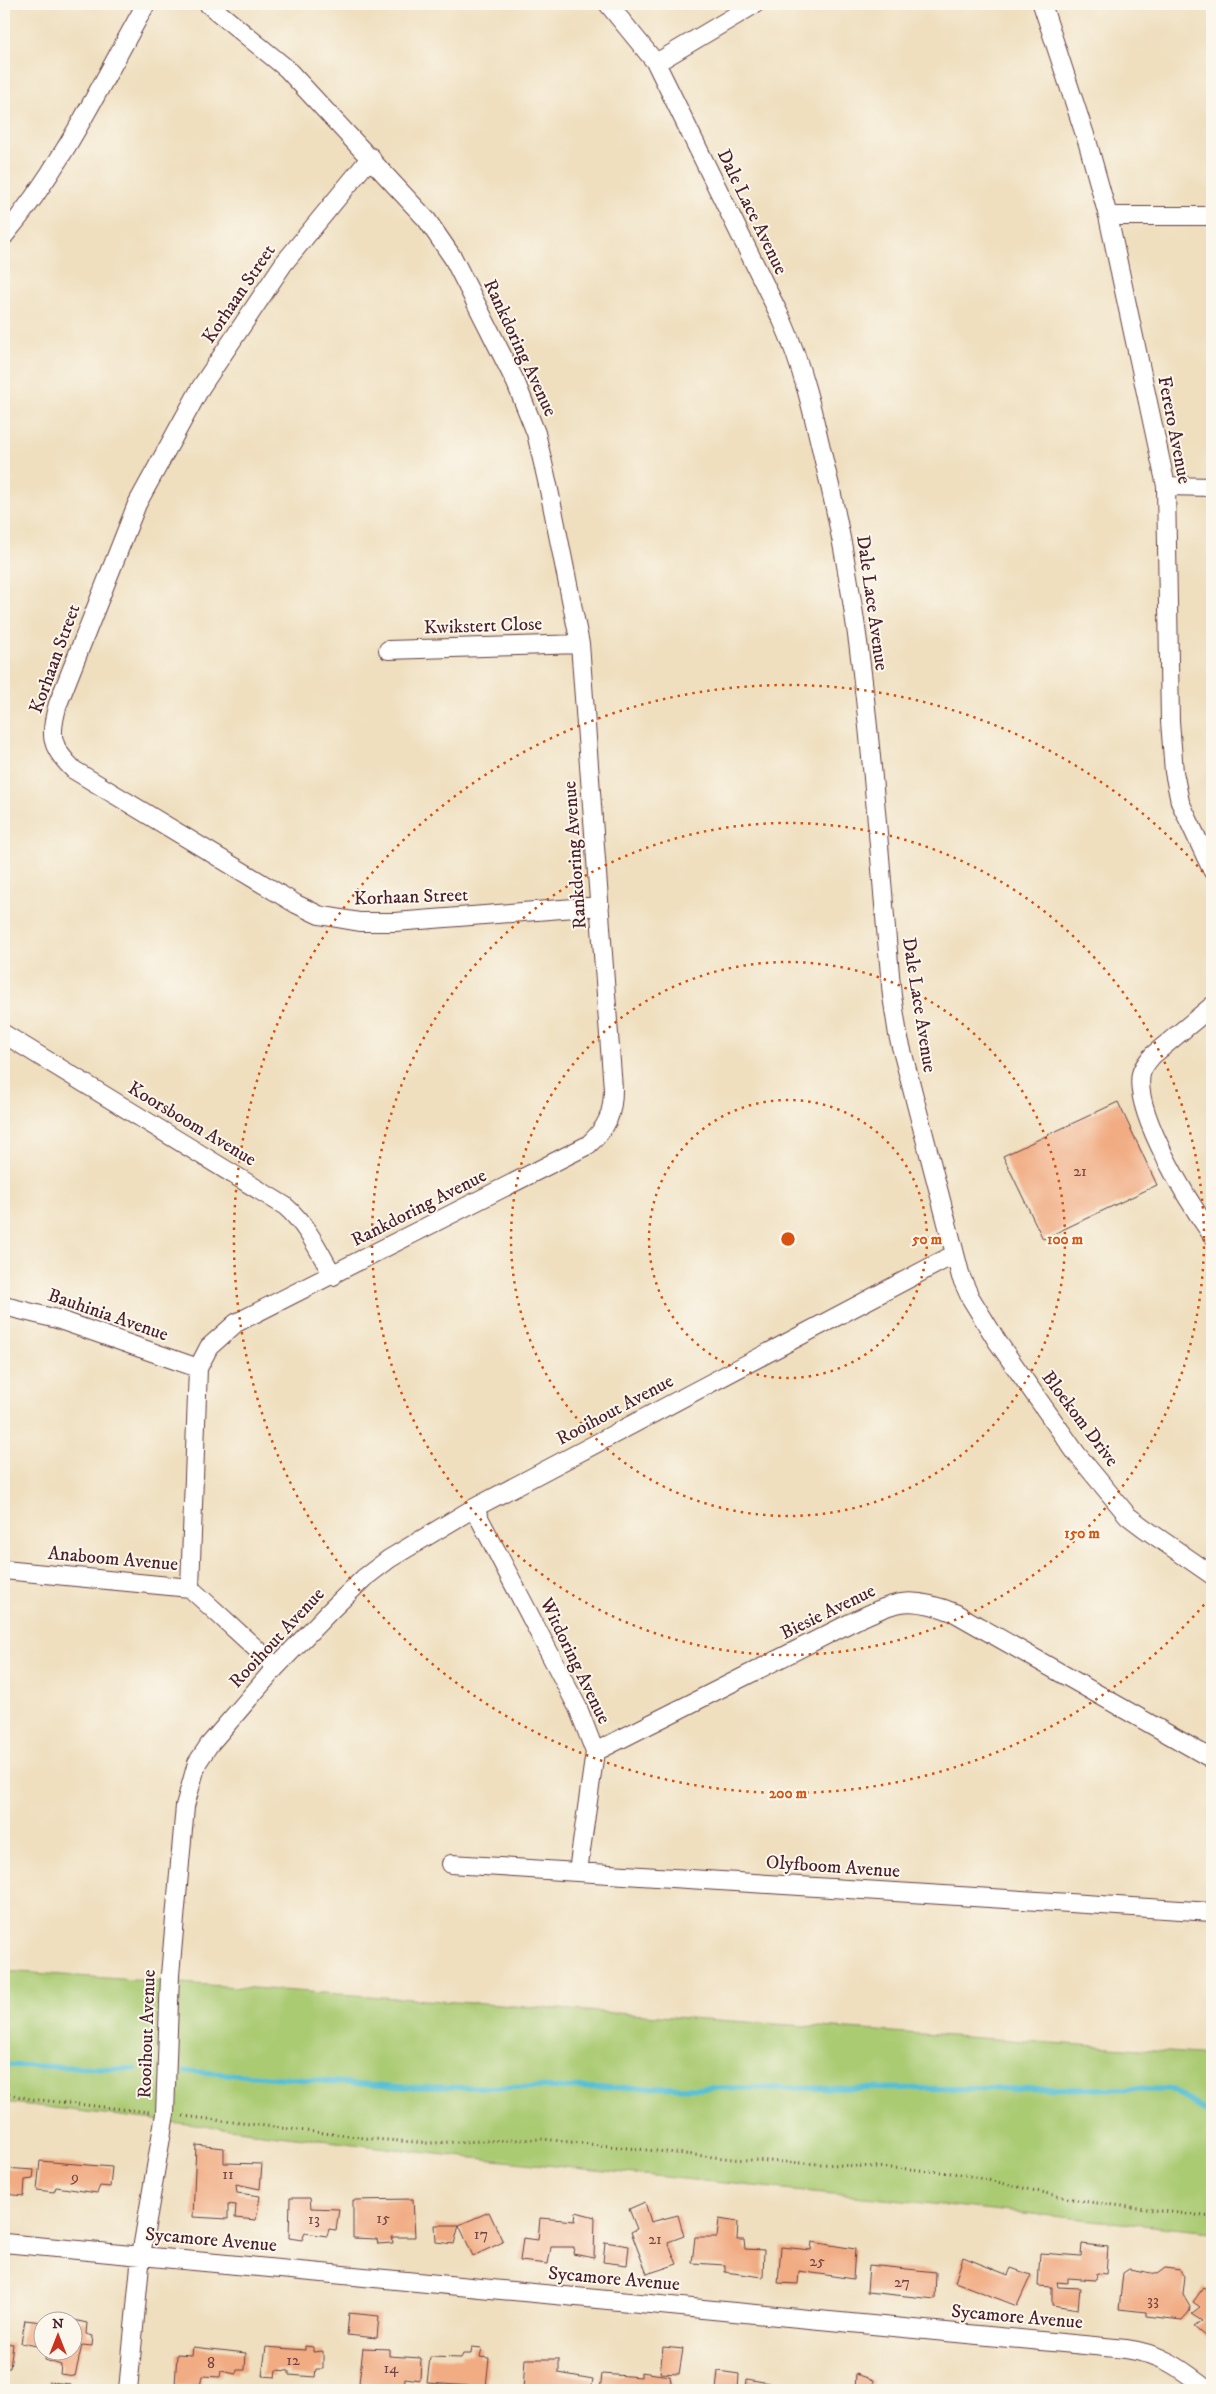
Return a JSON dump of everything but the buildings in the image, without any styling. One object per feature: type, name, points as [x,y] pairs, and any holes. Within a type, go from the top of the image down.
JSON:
[{"type":"street","points":[[4,236],[59,159],[146,4]]},
{"type":"street","name":"Rankdoring Avenue","points":[[190,1588],[198,1368],[209,1348],[236,1323],[333,1276],[588,1145],[606,1126],[611,1115],[614,1089],[580,644],[536,433],[516,383],[444,243],[427,220],[371,157],[286,68],[208,4]]},
{"type":"street","name":"Dale Lace Avenue","points":[[608,4],[656,63],[793,345],[812,410],[835,505],[856,618],[892,996],[898,1035],[954,1254]]},
{"type":"street","points":[[656,63],[755,4]]},
{"type":"street","name":"Ferero Avenue","points":[[1042,4],[1088,144],[1108,216],[1166,486],[1170,721],[1174,772],[1180,802],[1212,870]]},
{"type":"street","name":"Korhaan Street","points":[[371,157],[284,263],[201,387],[137,504],[58,704],[52,723],[53,741],[59,756],[74,770],[296,904],[319,915],[360,922],[395,922],[600,906]]},
{"type":"street","points":[[1108,216],[1212,216]]},
{"type":"street","points":[[1166,486],[1212,487]]},
{"type":"street","name":"Kwikstert Close","points":[[388,650],[580,644]]},
{"type":"street","points":[[1212,1006],[1153,1055],[1146,1063],[1141,1075],[1144,1103],[1161,1149],[1176,1181],[1212,1234]]},
{"type":"street","name":"Koorsboom Avenue","points":[[4,1034],[285,1206],[297,1216],[308,1231],[333,1276]]},
{"type":"street","name":"Rooihout Avenue","points":[[128,2390],[141,2255],[165,2114],[170,1975],[185,1806],[197,1763],[209,1745],[276,1668],[364,1578],[409,1546],[474,1508],[954,1254]]},
{"type":"street","name":"Bloekom Drive","points":[[954,1254],[970,1297],[1002,1348],[1076,1453],[1128,1516],[1162,1542],[1212,1575]]},
{"type":"street","name":"Bauhinia Avenue","points":[[4,1306],[57,1319],[198,1368]]},
{"type":"street","name":"Witdoring Avenue","points":[[474,1508],[578,1708],[595,1752],[578,1871]]},
{"type":"street","name":"Anaboom Avenue","points":[[4,1570],[190,1588],[276,1668]]},
{"type":"street","name":"Biesie Avenue","points":[[595,1752],[886,1606],[915,1601],[931,1604],[955,1613],[1212,1759]]},
{"type":"street","name":"Olyfboom Avenue","points":[[451,1864],[1212,1912]]},
{"type":"street","name":"Sycamore Avenue","points":[[4,2243],[1126,2349],[1160,2356],[1176,2364],[1209,2390]]},
{"type":"path","points":[[4,2093],[31,2099],[373,2139],[428,2143],[542,2139],[733,2160],[909,2169],[961,2174],[1081,2201],[1212,2217]]},
{"type":"green space","points":[[4,1971],[1212,2054],[1212,2232],[445,2155],[4,2102]]},
{"type":"waterway","points":[[4,2065],[135,2069]]},
{"type":"waterway","points":[[185,2071],[404,2087],[1172,2089],[1212,2116]]}]
